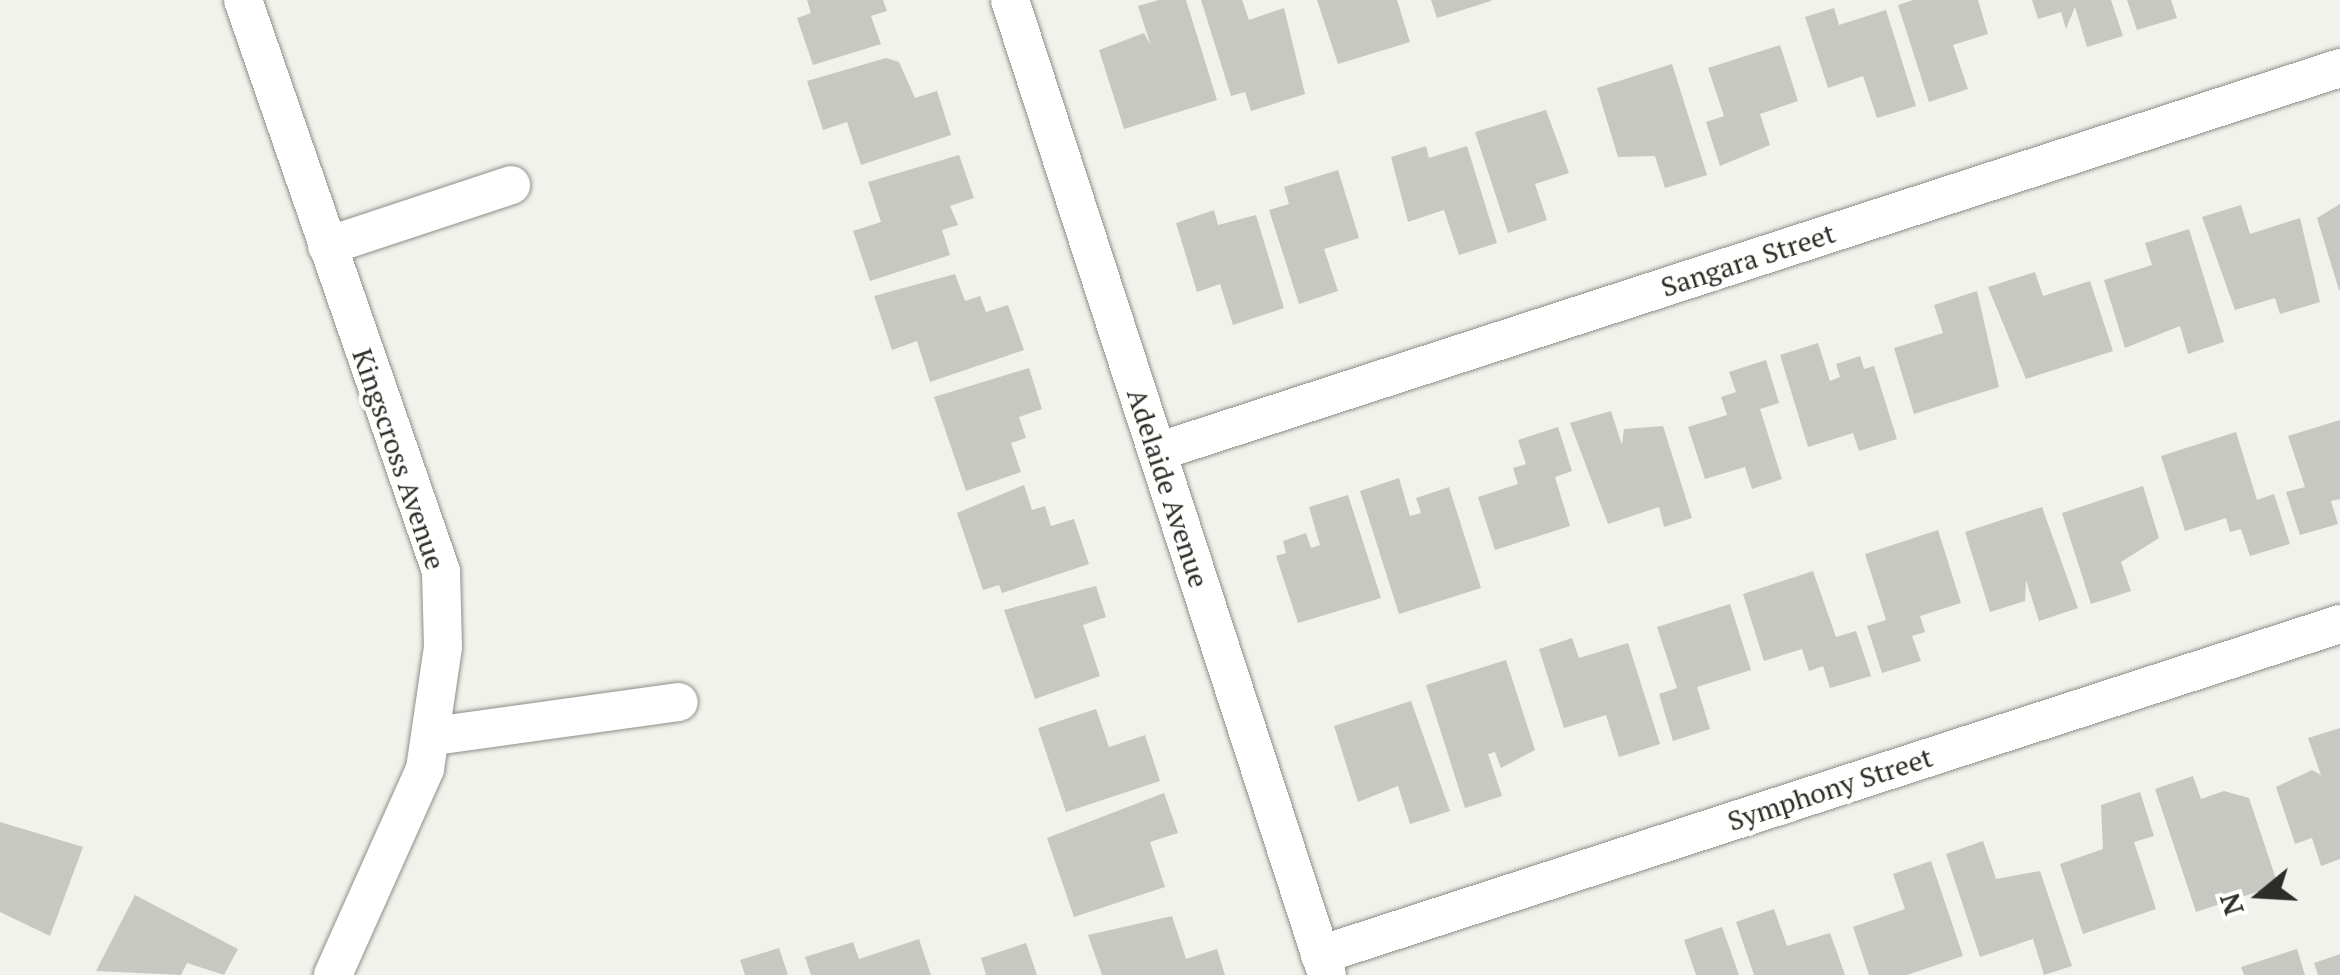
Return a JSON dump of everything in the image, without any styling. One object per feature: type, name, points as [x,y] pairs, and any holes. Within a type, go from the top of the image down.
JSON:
[{"type":"street","name":"Kingscross Avenue","points":[[243,0],[441,571],[434,736],[404,832],[333,975]]},
{"type":"street","name":"Adelaide Avenue","points":[[1010,0],[1323,965]]},
{"type":"street","name":"Sangara Street","points":[[1157,452],[2340,68]]},
{"type":"street","points":[[327,246],[511,185]]},
{"type":"street","name":"Symphony Street","points":[[1323,965],[2340,624]]},
{"type":"street","points":[[434,736],[680,702]]},
{"type":"building","points":[[807,0],[883,0],[887,11],[871,16],[881,44],[813,65],[797,18],[811,13]]},
{"type":"building","points":[[1159,0],[1186,0],[1217,100],[1124,129],[1099,50],[1144,33],[1151,46],[1138,6]]},
{"type":"building","points":[[1201,0],[1242,0],[1249,20],[1284,8],[1305,94],[1251,111],[1245,92],[1231,96]]},
{"type":"building","points":[[1317,0],[1397,0],[1410,42],[1338,64]]},
{"type":"building","points":[[1431,0],[1491,0],[1491,1],[1437,18]]},
{"type":"building","points":[[1913,0],[1978,0],[1988,34],[1953,45],[1968,89],[1929,102],[1898,5]]},
{"type":"building","points":[[2032,0],[2111,0],[2123,36],[2087,47],[2075,7],[2066,29],[2061,12],[2038,19]]},
{"type":"building","points":[[2127,0],[2171,0],[2177,18],[2137,30]]},
{"type":"building","points":[[1834,8],[1839,25],[1886,10],[1916,106],[1877,118],[1863,76],[1828,88],[1805,17]]},
{"type":"building","points":[[1780,45],[1798,101],[1760,114],[1770,145],[1720,166],[1706,122],[1724,116],[1708,68]]},
{"type":"building","points":[[886,58],[899,62],[915,98],[937,91],[951,135],[861,165],[847,122],[823,130],[807,81]]},
{"type":"building","points":[[1672,64],[1707,175],[1665,188],[1655,156],[1618,157],[1597,88]]},
{"type":"building","points":[[1546,110],[1569,173],[1535,184],[1547,220],[1508,233],[1475,132]]},
{"type":"building","points":[[1426,146],[1429,158],[1467,146],[1497,243],[1459,255],[1444,210],[1408,222],[1391,157]]},
{"type":"building","points":[[959,155],[974,198],[950,206],[958,225],[942,230],[950,255],[870,281],[853,231],[881,222],[868,182]]},
{"type":"building","points":[[1338,170],[1359,238],[1324,249],[1338,291],[1299,304],[1269,210],[1289,204],[1284,187]]},
{"type":"building","points":[[2340,204],[2340,290],[2339,290],[2317,218]]},
{"type":"building","points":[[2241,205],[2250,234],[2300,218],[2320,302],[2280,314],[2275,298],[2235,310],[2202,217]]},
{"type":"building","points":[[1214,210],[1218,225],[1256,215],[1284,308],[1233,325],[1220,284],[1197,292],[1176,223]]},
{"type":"building","points":[[2189,229],[2224,342],[2188,354],[2180,326],[2125,348],[2104,280],[2152,265],[2145,243]]},
{"type":"building","points":[[2035,272],[2043,296],[2090,281],[2113,351],[2026,379],[1988,287]]},
{"type":"building","points":[[955,274],[965,301],[980,296],[986,312],[1008,305],[1024,350],[930,382],[917,341],[892,350],[874,296]]},
{"type":"building","points":[[1977,291],[1999,387],[1914,414],[1894,348],[1943,333],[1934,305]]},
{"type":"building","points":[[1818,343],[1830,381],[1840,377],[1836,364],[1860,356],[1864,369],[1874,366],[1897,439],[1859,451],[1853,433],[1808,447],[1780,355]]},
{"type":"building","points":[[1766,360],[1779,403],[1760,409],[1782,479],[1752,489],[1745,467],[1705,479],[1688,427],[1727,415],[1721,397],[1736,392],[1729,372]]},
{"type":"building","points":[[1029,368],[1042,409],[1019,417],[1026,438],[1011,443],[1021,472],[966,491],[934,397]]},
{"type":"building","points":[[1611,411],[1622,445],[1624,429],[1663,426],[1692,518],[1664,527],[1659,507],[1608,524],[1570,423]]},
{"type":"building","points":[[2340,420],[2340,499],[2331,501],[2338,524],[2300,535],[2286,492],[2305,487],[2288,436]]},
{"type":"building","points":[[1558,427],[1572,471],[1555,477],[1570,526],[1495,550],[1478,497],[1518,484],[1513,468],[1526,464],[1518,440]]},
{"type":"building","points":[[2236,432],[2257,500],[2274,494],[2290,544],[2250,556],[2241,529],[2230,532],[2226,518],[2185,531],[2161,456]]},
{"type":"building","points":[[1399,478],[1410,516],[1421,513],[1416,498],[1449,487],[1481,588],[1399,614],[1360,491]]},
{"type":"building","points":[[1024,485],[1032,510],[1045,506],[1051,526],[1074,519],[1089,564],[1002,593],[999,585],[983,590],[957,513]]},
{"type":"building","points":[[2143,486],[2159,538],[2121,562],[2131,591],[2091,604],[2062,513]]},
{"type":"building","points":[[1348,495],[1381,598],[1298,623],[1276,556],[1286,553],[1283,541],[1306,533],[1311,548],[1320,545],[1309,507]]},
{"type":"building","points":[[2042,507],[2078,608],[2039,621],[2026,580],[2025,601],[1990,612],[1965,532]]},
{"type":"building","points":[[1938,530],[1961,603],[1920,616],[1925,632],[1912,636],[1921,661],[1882,673],[1867,626],[1886,620],[1865,554]]},
{"type":"building","points":[[1813,571],[1836,637],[1856,631],[1871,676],[1830,688],[1823,666],[1809,671],[1802,649],[1764,661],[1743,594]]},
{"type":"building","points":[[1096,586],[1106,617],[1083,625],[1100,676],[1035,699],[1004,610]]},
{"type":"building","points":[[1730,604],[1751,670],[1697,687],[1710,729],[1673,741],[1659,694],[1677,688],[1657,627]]},
{"type":"building","points":[[1572,638],[1579,658],[1628,643],[1660,744],[1619,757],[1606,715],[1564,728],[1539,649]]},
{"type":"building","points":[[1506,660],[1535,750],[1501,768],[1495,752],[1488,754],[1502,796],[1465,808],[1426,685]]},
{"type":"building","points":[[1411,701],[1450,811],[1410,824],[1398,786],[1358,802],[1334,726]]},
{"type":"building","points":[[1096,709],[1109,747],[1145,735],[1160,781],[1066,812],[1038,728]]},
{"type":"building","points":[[2340,728],[2340,859],[2321,866],[2312,838],[2295,844],[2276,787],[2312,770],[2321,775],[2308,738]]},
{"type":"building","points":[[2193,776],[2201,799],[2224,791],[2249,798],[2278,885],[2196,912],[2155,789]]},
{"type":"building","points":[[2140,792],[2154,836],[2134,842],[2156,909],[2083,934],[2060,864],[2103,849],[2101,805]]},
{"type":"building","points":[[1164,793],[1178,833],[1150,842],[1165,887],[1074,917],[1047,838]]},
{"type":"building","points":[[0,822],[83,847],[50,936],[0,912]]},
{"type":"building","points":[[1983,841],[1996,879],[2040,871],[2072,966],[2044,975],[2033,939],[1980,957],[1946,854]]},
{"type":"building","points":[[1931,861],[1963,956],[1907,975],[1869,975],[1853,927],[1905,909],[1893,874]]},
{"type":"building","points":[[135,895],[238,949],[224,975],[187,963],[181,975],[96,971]]},
{"type":"building","points":[[1774,909],[1787,946],[1830,933],[1845,975],[1754,975],[1736,922]]},
{"type":"building","points":[[1172,916],[1186,959],[1217,949],[1225,975],[1102,975],[1088,935]]},
{"type":"building","points":[[1722,927],[1739,975],[1696,975],[1684,940]]},
{"type":"building","points":[[919,939],[931,975],[811,975],[805,957],[853,942],[859,959]]},
{"type":"building","points":[[1026,943],[1037,975],[986,975],[981,958]]},
{"type":"building","points":[[779,948],[788,975],[745,975],[740,960]]},
{"type":"building","points":[[2297,949],[2305,975],[2244,975],[2241,967]]},
{"type":"building","points":[[2340,954],[2340,975],[2318,975],[2314,963]]}]
